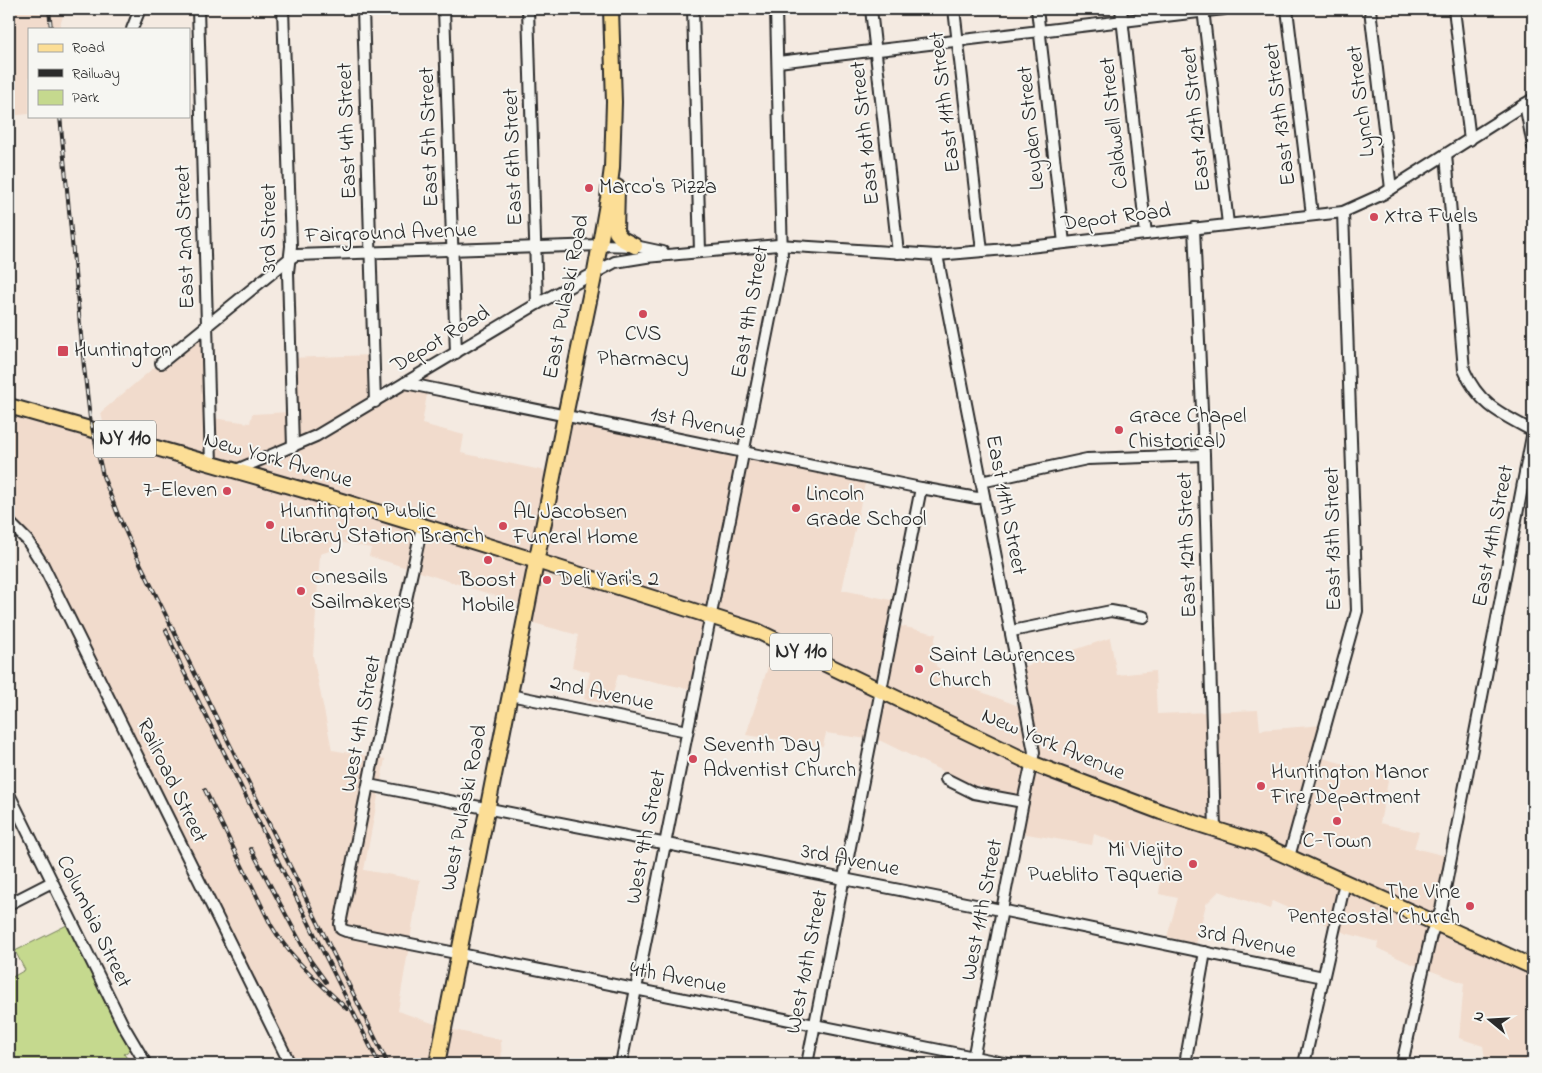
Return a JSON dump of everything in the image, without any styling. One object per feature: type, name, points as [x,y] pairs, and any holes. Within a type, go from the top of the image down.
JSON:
[{"type":"main road","name":"East Pulaski Road","points":[[537,561],[595,272],[611,176],[614,102],[611,9]]},
{"type":"main road","points":[[611,176],[617,184],[616,232],[622,239],[635,246]]},
{"type":"main road","name":"New York Avenue","points":[[9,406],[335,499],[757,631],[1031,763],[1161,812],[1258,844],[1533,967]]},
{"type":"main road","name":"West Pulaski Road","points":[[437,1064],[537,561]]},
{"type":"street","points":[[132,28],[140,9]]},
{"type":"street","name":"East 2nd Street","points":[[198,9],[211,464]]},
{"type":"street","name":"3rd Street","points":[[283,9],[291,244],[289,259],[293,447]]},
{"type":"street","name":"East 4th Street","points":[[363,9],[375,402]]},
{"type":"street","name":"East 5th Street","points":[[444,9],[456,353]]},
{"type":"street","name":"East 6th Street","points":[[528,9],[537,304]]},
{"type":"street","points":[[693,9],[700,251]]},
{"type":"street","name":"East 9th Street","points":[[710,617],[745,452],[782,259],[776,9]]},
{"type":"street","name":"East 10th Street","points":[[870,9],[898,253]]},
{"type":"street","name":"East 11th Street","points":[[954,9],[982,252]]},
{"type":"street","name":"Leyden Street","points":[[1037,9],[1064,243]]},
{"type":"street","name":"Caldwell Street","points":[[1121,9],[1146,234]]},
{"type":"street","points":[[778,62],[1224,9]]},
{"type":"street","name":"East 13th Street","points":[[1287,9],[1312,215]]},
{"type":"street","name":"Lynch Street","points":[[1370,9],[1391,189]]},
{"type":"street","points":[[1454,9],[1470,140]]},
{"type":"street","name":"East 12th Street","points":[[1204,10],[1228,224]]},
{"type":"street","points":[[1529,102],[1533,146]]},
{"type":"street","name":"Depot Road","points":[[234,471],[316,436],[537,304],[614,262],[700,251],[782,245],[937,255],[982,252],[1343,212],[1373,200],[1529,102]]},
{"type":"street","name":"East 14th Street","points":[[1402,1064],[1431,935],[1441,910],[1449,872],[1533,431],[1492,408],[1471,386],[1464,370],[1446,154]]},
{"type":"street","name":"East 13th Street","points":[[1288,857],[1357,611],[1343,212]]},
{"type":"street","name":"East 12th Street","points":[[1194,228],[1204,455],[1215,830]]},
{"type":"street","name":"Fairground Avenue","points":[[161,364],[296,255],[600,245]]},
{"type":"street","name":"Depot Road","points":[[600,245],[635,246],[671,254]]},
{"type":"street","name":"East 11th Street","points":[[937,255],[1034,746],[1031,763]]},
{"type":"street","name":"1st Avenue","points":[[405,383],[921,488],[977,498],[984,496]]},
{"type":"street","points":[[981,482],[1087,459],[1204,455]]},
{"type":"street","points":[[882,691],[921,488]]},
{"type":"street","name":"Railroad Street","points":[[9,522],[36,552],[43,565],[290,1064]]},
{"type":"street","name":"West 4th Street","points":[[341,929],[340,924],[394,655],[422,526]]},
{"type":"street","points":[[9,538],[18,530]]},
{"type":"street","points":[[1012,631],[1111,611],[1144,617]]},
{"type":"street","name":"West 9th Street","points":[[621,1064],[710,617]]},
{"type":"street","name":"West 10th Street","points":[[806,1064],[882,691]]},
{"type":"street","name":"2nd Avenue","points":[[510,695],[687,731]]},
{"type":"street","name":"West 11th Street","points":[[973,1061],[1031,763]]},
{"type":"street","points":[[946,779],[974,793],[1022,802]]},
{"type":"street","name":"3rd Avenue","points":[[369,785],[1001,910],[1324,977]]},
{"type":"street","name":"Columbia Street","points":[[9,794],[123,1025],[146,1064]]},
{"type":"street","points":[[9,904],[52,882]]},
{"type":"street","points":[[1304,1064],[1345,882]]},
{"type":"street","name":"4th Avenue","points":[[341,929],[814,1026],[973,1061],[1009,1064]]},
{"type":"street","points":[[1185,1064],[1205,952]]},
{"type":"shaded area","points":[[9,9],[65,9],[59,28],[28,28],[28,114],[9,116]]},
{"type":"shaded area","points":[[206,324],[212,418],[250,423],[252,414],[290,412],[289,358],[372,355],[374,403],[431,370],[422,424],[464,435],[461,453],[555,473],[566,417],[866,479],[842,590],[896,601],[892,624],[936,634],[933,649],[936,666],[968,687],[1029,710],[1020,668],[1110,638],[1117,675],[1155,671],[1157,714],[1258,710],[1260,730],[1323,725],[1315,756],[1389,776],[1380,823],[1419,832],[1414,848],[1450,857],[1433,924],[1533,970],[1533,1064],[1486,1064],[1483,1046],[1459,1038],[1464,983],[1407,962],[1377,948],[1378,942],[1345,933],[1272,901],[1270,909],[1219,891],[1206,904],[1196,944],[1167,937],[1178,898],[1159,894],[1163,861],[1094,834],[1092,845],[1015,832],[1021,800],[1002,796],[980,785],[977,788],[881,741],[826,733],[823,746],[746,735],[776,642],[710,618],[694,690],[618,674],[610,705],[584,699],[590,672],[572,667],[578,635],[526,621],[528,606],[369,556],[371,548],[334,541],[330,551],[320,554],[313,656],[332,750],[385,759],[364,870],[420,880],[398,1011],[449,1029],[501,1040],[502,1064],[295,1064],[46,558],[33,538],[9,513],[9,415],[107,443],[101,412]]},
{"type":"green space","points":[[67,925],[130,1050],[124,1054],[131,1064],[9,1064],[9,979],[25,970],[15,951]]},
{"type":"railway","points":[[49,9],[51,28]]},
{"type":"railway","points":[[60,118],[90,418],[103,476],[139,561],[388,1064]]},
{"type":"railway","points":[[166,630],[182,668],[379,1064]]},
{"type":"railway","points":[[205,790],[279,938],[306,970],[347,1009]]},
{"type":"railway","points":[[251,849],[310,960],[326,982]]},
{"type":"place","name":"Marco's Pizza","points":[[589,188]]},
{"type":"place","name":"Xtra Fuels","points":[[1374,217]]},
{"type":"place","name":"CVS Pharmacy","points":[[643,314]]},
{"type":"place","name":"Huntington","points":[[63,351]]},
{"type":"place","name":"Grace Chapel (historical)","points":[[1119,430]]},
{"type":"place","name":"7-Eleven","points":[[227,491]]},
{"type":"place","name":"Lincoln Grade School","points":[[796,508]]},
{"type":"place","name":"Huntington Public Library Station Branch","points":[[270,525]]},
{"type":"place","name":"AL Jacobsen Funeral Home","points":[[503,526]]},
{"type":"place","name":"Boost Mobile","points":[[488,560]]},
{"type":"place","name":"Deli Yari's 2","points":[[547,580]]},
{"type":"place","name":"Onesails Sailmakers","points":[[301,591]]},
{"type":"place","name":"Saint Lawrences Church","points":[[919,669]]},
{"type":"place","name":"Seventh Day Adventist Church","points":[[693,759]]},
{"type":"place","name":"Huntington Manor Fire Department","points":[[1261,786]]},
{"type":"place","name":"C-Town","points":[[1337,821]]},
{"type":"place","name":"Mi Viejito Pueblito Taqueria","points":[[1193,864]]},
{"type":"place","name":"The Vine Pentecostal Church","points":[[1470,906]]}]
